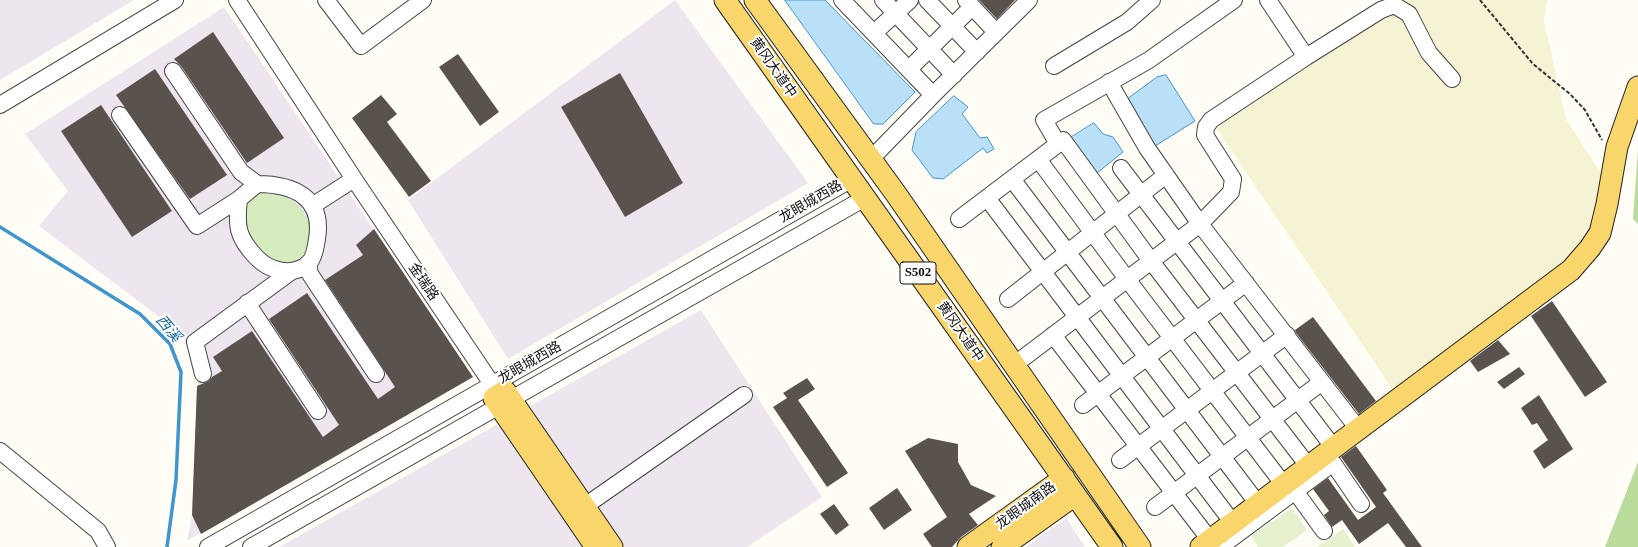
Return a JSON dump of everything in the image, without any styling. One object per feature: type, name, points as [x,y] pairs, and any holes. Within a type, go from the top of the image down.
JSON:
[{"type":"main road","name":"黄冈大道中","points":[[725,0],[1112,547]]},
{"type":"main road","name":"黄冈大道中","points":[[755,0],[872,161],[1140,547]]},
{"type":"main road","points":[[1210,545],[1258,504],[1290,488],[1309,467],[1571,270],[1590,248],[1600,233],[1607,204],[1616,147],[1638,87]]},
{"type":"main road","points":[[852,179],[872,161]]},
{"type":"main road","points":[[974,353],[995,338]]},
{"type":"main road","name":"金瑞路","points":[[499,395],[505,391],[579,510],[596,547]]},
{"type":"main road","name":"龙眼城南路","points":[[968,547],[1070,486]]},
{"type":"main road","name":"龙眼城南路","points":[[1002,547],[1070,486]]},
{"type":"main road","name":"金瑞路","points":[[579,510],[612,547]]},
{"type":"street","points":[[0,105],[175,0]]},
{"type":"street","name":"金瑞路","points":[[237,0],[349,182],[499,395]]},
{"type":"street","points":[[326,0],[361,46],[423,0]]},
{"type":"street","points":[[883,0],[954,75]]},
{"type":"street","points":[[874,33],[910,0]]},
{"type":"street","points":[[927,0],[977,52]]},
{"type":"street","points":[[872,161],[933,95],[1028,0]]},
{"type":"street","points":[[1054,66],[1127,22],[1152,0]]},
{"type":"street","points":[[1058,144],[1044,120],[1149,60],[1234,0]]},
{"type":"street","points":[[1268,0],[1306,57]]},
{"type":"street","points":[[848,2],[874,33],[933,95]]},
{"type":"street","points":[[908,69],[952,26],[969,3],[996,32]]},
{"type":"street","points":[[1014,365],[1200,224],[1231,192],[1233,179],[1205,135],[1206,127],[1211,120],[1306,57],[1381,10],[1394,5],[1409,14],[1429,53],[1452,79]]},
{"type":"street","points":[[173,71],[241,172],[257,184],[272,184],[291,188],[305,196],[318,216],[315,249],[308,263],[292,271],[195,342],[203,374]]},
{"type":"street","points":[[1109,82],[1147,148],[1200,224],[1359,430]]},
{"type":"street","points":[[120,115],[197,226],[239,199],[257,184]]},
{"type":"street","points":[[959,219],[1063,140],[1151,261],[1309,467]]},
{"type":"street","points":[[1038,159],[1212,391],[1324,532]]},
{"type":"street","points":[[1121,168],[1334,448]]},
{"type":"street","points":[[1008,299],[1166,175]]},
{"type":"street","name":"龙眼城西路","points":[[208,547],[852,179]]},
{"type":"street","points":[[1012,179],[1258,504]]},
{"type":"street","points":[[312,206],[349,182]]},
{"type":"street","name":"龙眼城西路","points":[[251,547],[865,198]]},
{"type":"street","points":[[987,198],[1234,523]]},
{"type":"street","points":[[239,199],[237,221],[242,238],[250,251],[262,264],[276,270],[292,271]]},
{"type":"street","points":[[308,263],[310,274],[376,374]]},
{"type":"street","points":[[1083,405],[1246,283]]},
{"type":"street","points":[[247,303],[318,411]]},
{"type":"street","points":[[1053,335],[1174,493],[1210,545],[1290,488],[1333,464],[1361,504]]},
{"type":"street","points":[[1120,460],[1287,335]]},
{"type":"street","points":[[1155,507],[1322,382]]},
{"type":"street","points":[[579,510],[744,395]]},
{"type":"street","points":[[0,451],[98,531],[107,547]]},
{"type":"path","points":[[1480,0],[1533,64],[1570,94],[1585,110],[1614,162]]},
{"type":"shaded area","points":[[0,0],[134,0],[0,80]]},
{"type":"shaded area","points":[[675,0],[808,183],[508,359],[408,200]]},
{"type":"shaded area","points":[[1399,0],[1547,0],[1544,21],[1566,119],[1602,175],[1591,227],[1566,259],[1414,378],[1393,390],[1213,123]]},
{"type":"shaded area","points":[[224,7],[473,377],[187,541],[192,515],[198,376],[182,334],[39,226],[68,191],[25,134]]},
{"type":"shaded area","points":[[701,310],[822,497],[747,547],[279,547]]},
{"type":"shaded area","points":[[1066,518],[1085,547],[1026,547]]},
{"type":"green space","points":[[1638,150],[1638,224],[1633,219]]},
{"type":"green space","points":[[266,190],[277,192],[287,197],[302,210],[308,219],[310,239],[306,250],[300,258],[292,262],[280,263],[268,259],[259,251],[251,239],[246,227],[244,214],[247,203],[254,195]]},
{"type":"green space","points":[[1638,462],[1638,547],[1605,547]]},
{"type":"green space","points":[[1292,508],[1307,530],[1283,547],[1258,547],[1251,536]]},
{"type":"green space","points":[[1343,529],[1355,547],[1317,547]]},
{"type":"water","points":[[785,0],[825,0],[915,92],[883,124],[874,124]]},
{"type":"water","points":[[1166,75],[1195,121],[1155,146],[1127,99],[1157,77]]},
{"type":"water","points":[[954,96],[968,107],[962,114],[980,138],[987,137],[994,149],[987,153],[983,148],[943,179],[933,178],[912,150],[916,132]]},
{"type":"water","points":[[1094,123],[1103,134],[1113,137],[1123,152],[1092,177],[1067,140]]},
{"type":"building","points":[[979,0],[1015,0],[997,19]]},
{"type":"building","points":[[213,32],[284,138],[247,163],[181,66],[174,59]]},
{"type":"building","points":[[458,54],[499,112],[480,126],[439,67]]},
{"type":"building","points":[[155,69],[227,175],[190,199],[116,95]]},
{"type":"building","points":[[620,73],[683,183],[625,217],[561,107]]},
{"type":"building","points":[[381,95],[397,114],[387,122],[431,181],[409,197],[352,118]]},
{"type":"building","points":[[101,105],[172,211],[132,237],[61,131]]},
{"type":"building","points":[[374,229],[473,377],[201,534],[192,515],[197,386],[209,381],[212,377],[222,371],[213,357],[252,331],[323,437],[339,425],[269,319],[307,293],[378,399],[395,387],[325,280],[363,255],[356,245]]},
{"type":"building","points":[[1552,301],[1607,382],[1585,397],[1531,316]]},
{"type":"building","points":[[1313,317],[1376,401],[1359,414],[1296,333],[1295,330]]},
{"type":"building","points":[[1498,340],[1510,354],[1478,372],[1470,361]]},
{"type":"building","points":[[1519,367],[1525,374],[1504,389],[1497,382]]},
{"type":"building","points":[[807,378],[815,389],[798,400],[848,473],[827,487],[773,407],[787,398],[783,393]]},
{"type":"building","points":[[1539,395],[1573,449],[1544,469],[1533,451],[1548,440],[1537,423],[1532,425],[1521,408]]},
{"type":"building","points":[[928,438],[958,444],[958,462],[971,485],[996,496],[969,514],[978,525],[961,537],[952,547],[932,547],[923,534],[947,517],[905,451]]},
{"type":"building","points":[[1356,446],[1387,490],[1383,493],[1422,547],[1406,547],[1388,523],[1359,544],[1342,520],[1332,527],[1324,515],[1329,511],[1313,489],[1328,478],[1358,520],[1376,507],[1341,457]]},
{"type":"building","points":[[897,488],[912,510],[884,530],[869,508]]},
{"type":"building","points":[[834,504],[849,525],[836,535],[820,514]]},
{"type":"waterway","name":"西溪","points":[[0,227],[140,314],[170,344],[181,372],[176,480],[167,547]]}]
